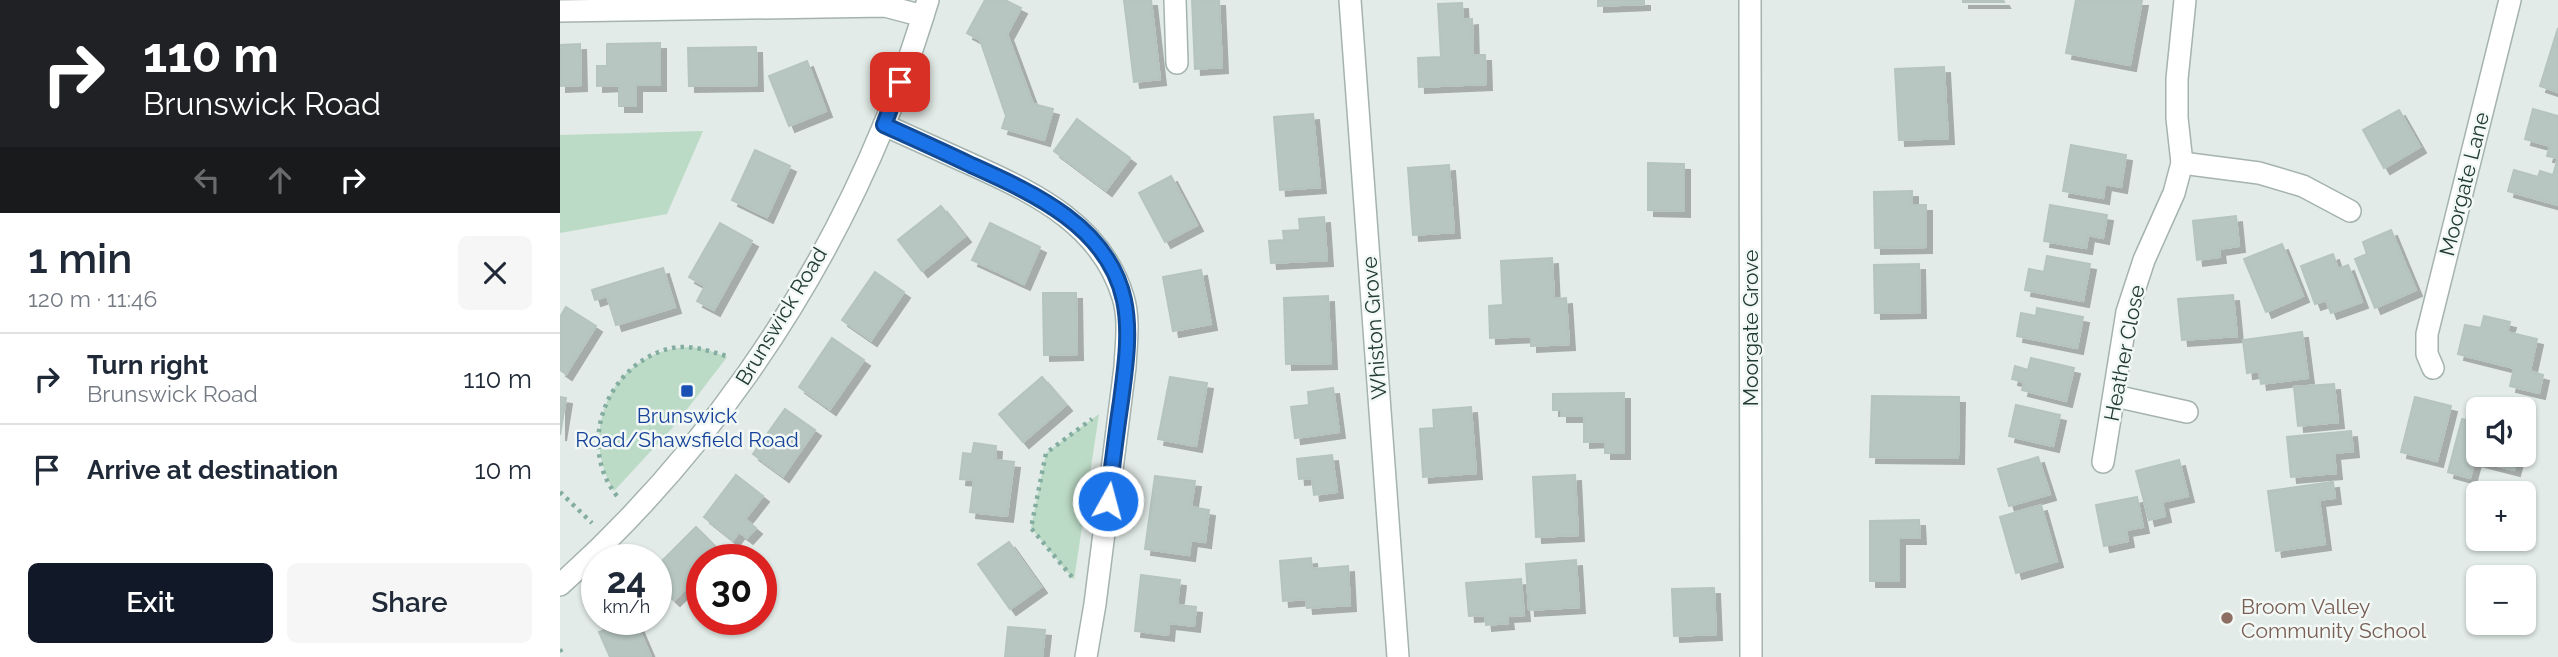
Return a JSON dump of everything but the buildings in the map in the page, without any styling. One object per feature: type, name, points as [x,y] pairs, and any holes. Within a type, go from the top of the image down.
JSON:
[{"type":"street","points":[[1175,0],[1177,63]]},
{"type":"street","name":"Whiston Grove","points":[[1350,0],[1398,657]]},
{"type":"street","name":"Moorgate Grove","points":[[1750,0],[1751,657]]},
{"type":"street","name":"Heather Close","points":[[2103,462],[2127,312],[2144,260],[2175,193],[2182,163],[2177,118],[2177,79],[2185,0]]},
{"type":"street","name":"Moorgate Lane","points":[[2432,368],[2427,354],[2427,334],[2510,0]]},
{"type":"street","points":[[560,11],[872,6],[926,8]]},
{"type":"street","name":"Brunswick Road","points":[[560,585],[634,515],[724,408],[754,364],[795,299],[838,222],[884,125],[926,8]]},
{"type":"street","points":[[884,125],[1020,187],[1061,211],[1086,233],[1114,274],[1124,300],[1127,330],[1125,367],[1086,657]]},
{"type":"street","points":[[2182,163],[2259,173],[2303,186],[2350,211]]},
{"type":"street","points":[[2115,396],[2188,412]]},
{"type":"path","points":[[634,515],[604,475],[598,443],[600,419],[610,393],[630,371],[652,355],[674,348],[705,349],[754,364]]},
{"type":"path","points":[[1095,604],[1031,528],[1046,453],[1121,398]]},
{"type":"path","points":[[560,492],[609,541]]},
{"type":"path","points":[[560,649],[563,657]]},
{"type":"green space","points":[[703,131],[667,214],[560,233],[560,135]]},
{"type":"green space","points":[[690,347],[727,357],[675,425],[614,491],[603,467],[599,442],[602,418],[610,396],[623,377],[641,361],[664,351]]},
{"type":"green space","points":[[1099,414],[1074,580],[1031,528],[1046,453]]},
{"type":"place","name":"Brunswick Road/Shawsfield Road","points":[[687,391]]},
{"type":"place","name":"Broom Valley Community School","points":[[2227,618]]},
{"type":"route","points":[[900,82],[884,125],[1020,187],[1061,211],[1086,233],[1114,274],[1124,300],[1127,330],[1108,501]]}]
